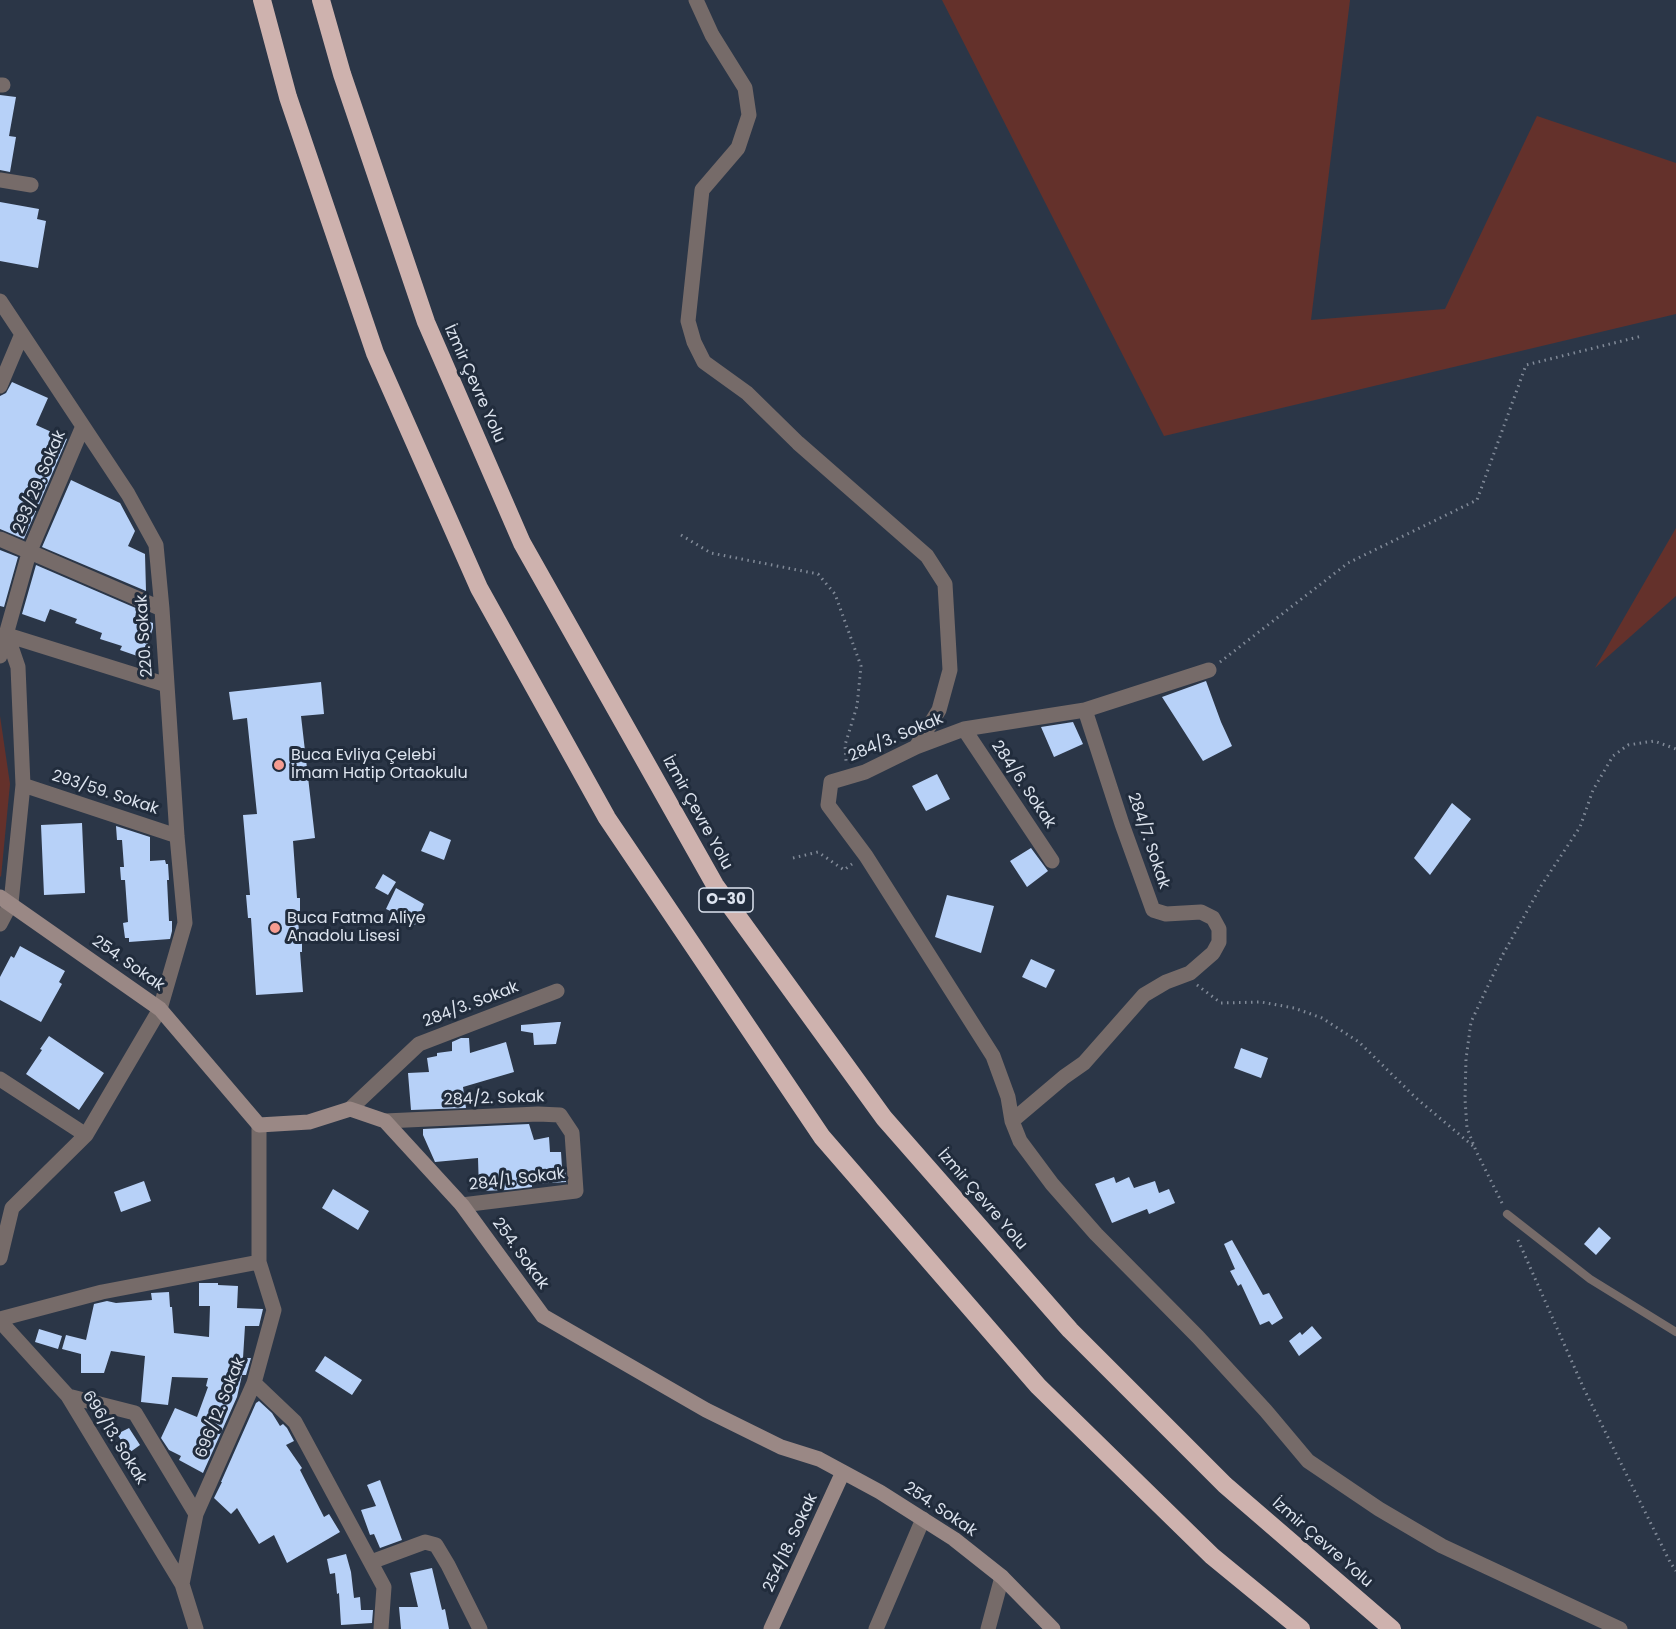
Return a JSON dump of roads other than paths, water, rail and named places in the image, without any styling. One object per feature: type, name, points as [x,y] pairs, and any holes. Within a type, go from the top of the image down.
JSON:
[{"type":"highway","name":"O-30","points":[[262,0],[288,97],[375,353],[479,588],[607,818],[822,1137],[1038,1386],[1212,1556],[1302,1629]]},
{"type":"highway","name":"İzmir Çevre Yolu","points":[[321,0],[342,74],[426,322],[522,543],[715,885],[884,1118],[1070,1330],[1225,1485],[1392,1629]]},
{"type":"street","points":[[696,0],[712,35],[745,88],[749,115],[738,148],[702,190],[688,321],[694,342],[704,362],[747,393],[798,444],[927,555],[945,584],[950,670],[939,710],[916,747]]},
{"type":"street","points":[[0,180],[31,185]]},
{"type":"street","name":"220. Sokak","points":[[0,301],[128,494],[156,545],[185,923],[160,1009]]},
{"type":"street","points":[[0,386],[22,334]]},
{"type":"street","name":"293/29. Sokak","points":[[0,656],[29,553],[83,426]]},
{"type":"street","points":[[0,539],[162,609]]},
{"type":"street","points":[[7,634],[167,685]]},
{"type":"street","points":[[0,924],[22,785],[18,667],[7,634]]},
{"type":"street","name":"284/3. Sokak","points":[[1012,1121],[1008,1097],[993,1056],[866,856],[828,805],[831,782],[865,772],[916,747],[964,729],[1085,710],[1209,670]]},
{"type":"street","name":"284/7. Sokak","points":[[1012,1121],[1084,1063],[1144,995],[1166,982],[1190,973],[1213,953],[1219,942],[1220,929],[1213,918],[1201,912],[1166,914],[1153,910],[1085,710]]},
{"type":"street","name":"284/6. Sokak","points":[[964,729],[1052,861]]},
{"type":"street","name":"293/59. Sokak","points":[[22,785],[177,836]]},
{"type":"street","name":"254. Sokak","points":[[5,900],[160,1009],[259,1125]]},
{"type":"street","name":"284/3. Sokak","points":[[350,1109],[419,1044],[557,991]]},
{"type":"street","points":[[0,1258],[12,1208],[86,1135],[160,1009]]},
{"type":"street","points":[[0,1079],[86,1135]]},
{"type":"street","points":[[259,1125],[309,1122],[350,1109]]},
{"type":"street","name":"254. Sokak","points":[[350,1109],[385,1121],[462,1205],[543,1316],[706,1410],[781,1447],[819,1460],[880,1492],[954,1539],[1002,1577],[1053,1629]]},
{"type":"street","name":"284/2. Sokak","points":[[385,1121],[560,1115],[572,1133],[576,1191]]},
{"type":"street","points":[[1012,1121],[1020,1141],[1052,1184],[1096,1234],[1198,1337],[1308,1461],[1379,1509],[1442,1546],[1620,1629]]},
{"type":"street","name":"696/12. Sokak","points":[[196,1629],[182,1584],[196,1514],[254,1383],[274,1310],[259,1262],[259,1125]]},
{"type":"street","name":"284/1. Sokak","points":[[462,1205],[576,1191]]},
{"type":"street","points":[[0,1320],[102,1292],[259,1262]]},
{"type":"street","name":"696/13. Sokak","points":[[0,1320],[68,1396],[182,1584]]},
{"type":"street","points":[[254,1383],[295,1422],[384,1587],[381,1629]]},
{"type":"street","points":[[68,1396],[135,1413],[196,1514]]},
{"type":"street","name":"254/18. Sokak","points":[[771,1629],[843,1472]]},
{"type":"street","points":[[876,1629],[923,1519]]},
{"type":"street","points":[[370,1562],[425,1542],[435,1545],[448,1565],[480,1629]]},
{"type":"street","points":[[988,1629],[1002,1577]]},
{"type":"lane","points":[[1507,1214],[1590,1279],[1676,1332]]},
{"type":"place","name":"Buca Evliya Çelebi İmam Hatip Ortaokulu","points":[[279,765]]},
{"type":"place","name":"Buca Fatma Aliye Anadolu Lisesi","points":[[275,928]]}]
